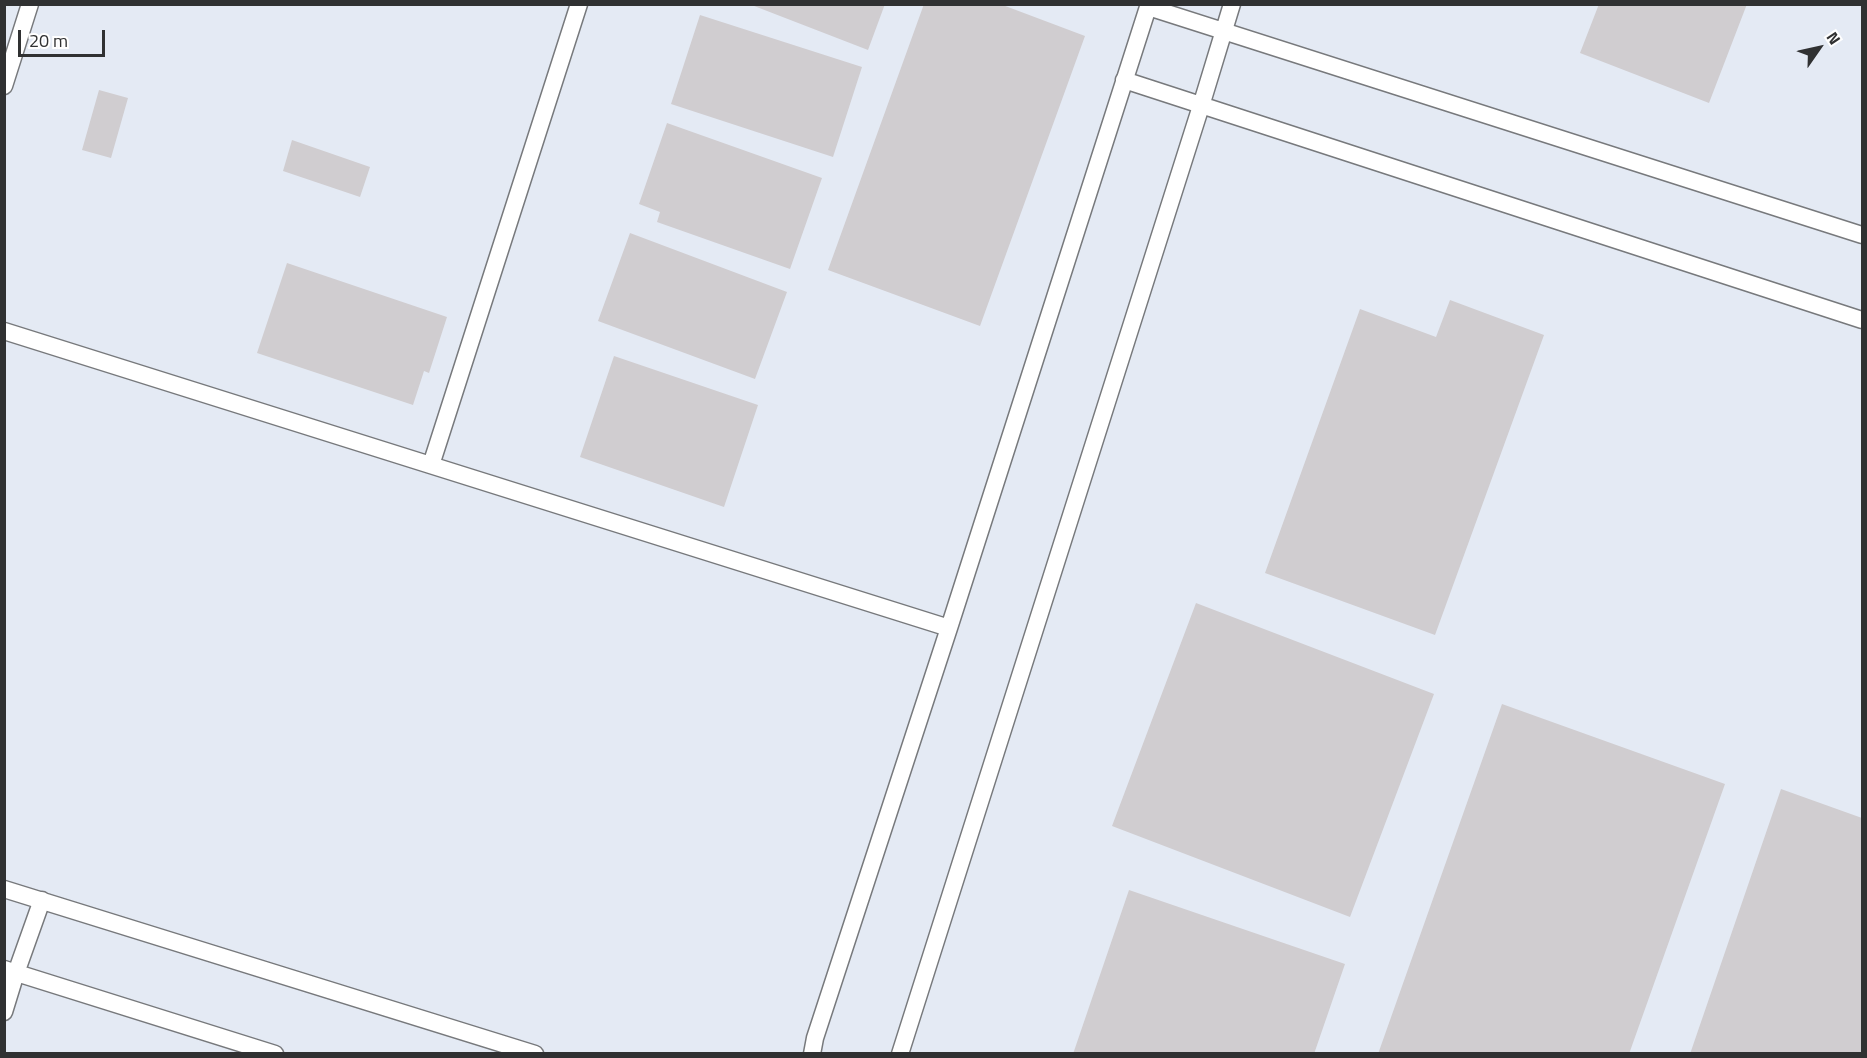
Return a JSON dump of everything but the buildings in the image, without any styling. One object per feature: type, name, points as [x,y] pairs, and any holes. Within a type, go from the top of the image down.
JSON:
[{"type":"lane","points":[[4,86],[30,4]]},
{"type":"lane","points":[[431,465],[579,4]]},
{"type":"lane","points":[[900,1053],[1202,106],[1232,4]]},
{"type":"lane","points":[[812,1053],[1148,6],[1863,235]]},
{"type":"lane","points":[[1124,80],[1863,320]]},
{"type":"lane","points":[[4,331],[949,628]]},
{"type":"lane","points":[[4,889],[535,1053]]},
{"type":"lane","points":[[4,1011],[10,971],[42,900]]},
{"type":"lane","points":[[10,971],[275,1053]]},
{"type":"shaded area","points":[[5,5],[1862,5],[1862,1053],[5,1053]]}]
